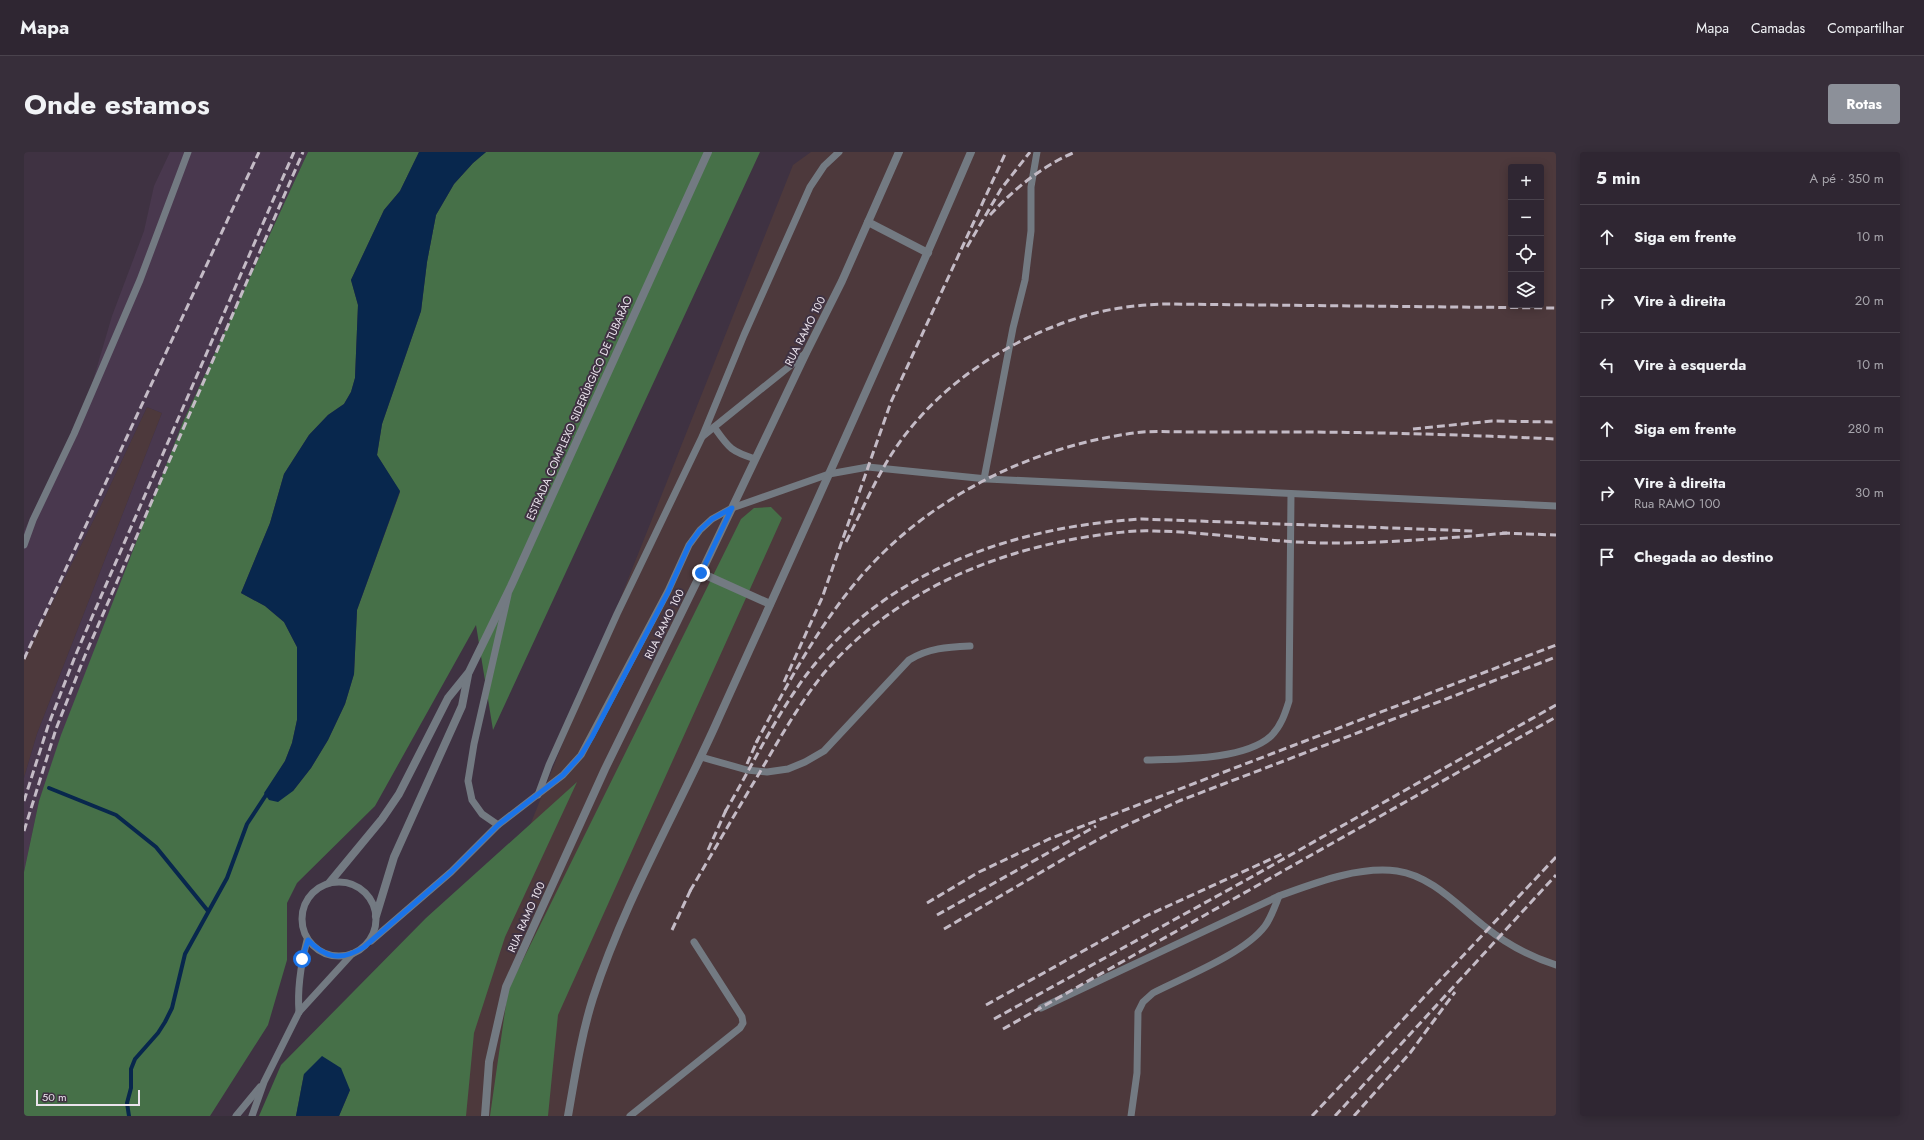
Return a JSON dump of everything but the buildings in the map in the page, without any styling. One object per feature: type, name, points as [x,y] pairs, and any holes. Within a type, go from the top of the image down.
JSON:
[{"type":"street","name":"ESTRADA COMPLEXO SIDERÚRGICO DE TUBARÃO","points":[[330,882],[382,819],[399,794],[448,698],[469,672],[511,586],[708,152]]},
{"type":"street","name":"RUA RAMO 100","points":[[485,1116],[489,1062],[506,986],[605,769],[701,573],[806,352],[842,281],[899,152]]},
{"type":"street","points":[[568,1116],[580,1047],[594,996],[630,902],[701,757],[829,474],[971,152]]},
{"type":"street","points":[[868,222],[928,252]]},
{"type":"street","points":[[701,573],[770,604]]},
{"type":"street","name":"ESTRADA COMPLEXO SIDERÚRGICO DE TUBARÃO","points":[[376,916],[394,857],[462,706],[469,672]]},
{"type":"lane","points":[[24,545],[33,520],[74,434],[140,280],[188,152]]},
{"type":"lane","points":[[537,796],[549,765],[617,614],[702,437],[744,334],[810,187],[824,166],[839,152]]},
{"type":"lane","points":[[984,479],[1012,334],[1025,280],[1031,231],[1031,187],[1038,152]]},
{"type":"lane","points":[[702,437],[806,352]]},
{"type":"lane","points":[[714,427],[726,444],[736,453],[755,459]]},
{"type":"lane","points":[[364,947],[451,872],[498,825],[563,775],[581,755],[668,592],[689,545],[700,530],[712,519],[732,508],[829,474],[868,467],[984,479],[1556,506]]},
{"type":"lane","points":[[1146,760],[1206,758],[1255,746],[1271,736],[1283,720],[1289,701],[1291,494]]},
{"type":"lane","points":[[498,825],[482,814],[472,800],[468,781],[474,744],[511,586]]},
{"type":"lane","points":[[701,757],[747,770],[767,772],[788,770],[824,750],[909,660],[920,653],[938,648],[970,646]]},
{"type":"lane","points":[[1042,1008],[1279,896],[1307,886],[1350,874],[1376,870],[1398,871],[1421,878],[1462,907],[1485,927],[1536,959],[1556,965]]},
{"type":"lane","points":[[330,882],[346,882],[361,888],[372,901],[376,916]]},
{"type":"lane","name":"ESTRADA COMPLEXO SIDERÚRGICO DE TUBARÃO","points":[[330,882],[317,888],[307,898],[302,912],[302,926],[308,940],[316,949],[328,955],[340,957],[352,954],[364,947],[372,938],[376,916]]},
{"type":"lane","points":[[1131,1116],[1137,1073],[1138,1012],[1143,1002],[1152,993],[1246,945],[1266,925],[1279,896]]},
{"type":"lane","name":"ESTRADA COMPLEXO SIDERÚRGICO DE TUBARÃO","points":[[299,1012],[300,974],[308,940]]},
{"type":"lane","points":[[630,1116],[740,1028],[743,1023],[742,1017],[694,942]]},
{"type":"lane","name":"ESTRADA COMPLEXO SIDERÚRGICO DE TUBARÃO","points":[[252,1116],[264,1082],[299,1012],[352,954]]},
{"type":"lane","points":[[236,1116],[264,1082]]},
{"type":"shaded area","points":[[170,152],[308,152],[183,422],[39,801],[24,872],[24,778],[37,734],[162,413],[147,407],[99,509],[24,659],[24,531],[87,401],[112,316],[144,231],[154,186]]},
{"type":"shaded area","points":[[811,152],[1556,152],[1556,1116],[443,1116],[435,1064],[793,165]]},
{"type":"shaded area","points":[[147,407],[162,413],[37,734],[24,778],[24,659],[99,509]]},
{"type":"green space","points":[[308,152],[419,152],[400,191],[384,210],[351,280],[358,305],[355,378],[351,392],[344,404],[328,415],[309,435],[284,474],[270,523],[241,593],[265,606],[284,622],[297,647],[297,720],[292,743],[285,761],[265,793],[293,791],[311,768],[328,740],[345,704],[354,674],[357,610],[400,492],[377,455],[382,424],[421,311],[427,262],[436,215],[454,184],[473,163],[486,152],[760,152],[493,730],[476,625],[375,806],[297,883],[287,903],[287,960],[268,1025],[210,1116],[24,1116],[24,872],[39,801],[61,735],[183,422]]},
{"type":"green space","points":[[771,507],[782,518],[558,1015],[548,1116],[490,1116],[508,990],[741,519],[754,508]]},
{"type":"green space","points":[[577,782],[505,937],[474,1033],[466,1116],[339,1116],[350,1090],[304,1074],[296,1116],[259,1116],[281,1065],[426,918]]},
{"type":"water","points":[[419,152],[486,152],[473,163],[454,184],[436,215],[427,262],[421,311],[382,424],[377,455],[400,491],[357,610],[354,674],[345,704],[328,740],[311,768],[293,791],[278,802],[269,800],[264,793],[285,761],[292,743],[297,720],[297,647],[284,622],[265,606],[241,593],[270,523],[284,474],[309,435],[328,415],[344,404],[351,392],[355,378],[358,305],[351,280],[384,210],[400,191]]},
{"type":"water","points":[[322,1056],[341,1068],[350,1090],[339,1116],[296,1116],[304,1074]]},
{"type":"waterway","points":[[49,788],[116,815],[156,847],[208,911]]},
{"type":"waterway","points":[[129,1116],[127,1103],[131,1088],[131,1069],[135,1059],[158,1033],[172,1008],[185,954],[227,878],[247,824],[268,792]]},
{"type":"railway","points":[[24,659],[259,152]]},
{"type":"railway","points":[[24,801],[48,726],[76,654],[294,152]]},
{"type":"railway","points":[[24,831],[56,729],[84,658],[303,152]]},
{"type":"railway","points":[[784,682],[822,598],[891,402],[1006,152]]},
{"type":"railway","points":[[967,247],[1001,189],[1030,152]]},
{"type":"railway","points":[[990,215],[1029,179],[1051,164],[1075,152]]},
{"type":"railway","points":[[846,542],[873,487],[891,455],[909,430],[929,407],[952,386],[977,367],[1003,351],[1030,336],[1088,315],[1106,310],[1163,304],[1556,308]]},
{"type":"railway","points":[[1413,429],[1492,421],[1556,422]]},
{"type":"railway","points":[[756,743],[798,666],[830,616],[866,570],[913,526],[942,505],[973,486],[1005,470],[1039,457],[1108,437],[1143,432],[1356,433],[1556,439]]},
{"type":"railway","points":[[725,812],[774,724],[795,690],[839,638],[875,607],[914,581],[957,560],[1001,544],[1048,532],[1095,523],[1142,519],[1474,531]]},
{"type":"railway","points":[[690,891],[790,721],[824,673],[850,646],[878,622],[908,601],[940,583],[974,568],[1008,556],[1044,546],[1080,538],[1135,531],[1198,533],[1308,543],[1397,541],[1507,533]]},
{"type":"railway","points":[[1502,533],[1556,535]]},
{"type":"railway","points":[[927,903],[979,872],[1049,839],[1556,645]]},
{"type":"railway","points":[[944,929],[1079,850],[1114,831],[1179,801],[1556,657]]},
{"type":"railway","points":[[994,1019],[1248,879],[1556,705]]},
{"type":"railway","points":[[1003,1029],[1556,717]]},
{"type":"railway","points":[[747,764],[758,739]]},
{"type":"railway","points":[[708,850],[727,808]]},
{"type":"railway","points":[[937,915],[1096,826]]},
{"type":"railway","points":[[986,1005],[1146,916],[1282,854]]},
{"type":"railway","points":[[1312,1116],[1556,857]]},
{"type":"railway","points":[[1335,1116],[1556,875]]},
{"type":"railway","points":[[672,930],[692,887]]},
{"type":"railway","points":[[1354,1116],[1410,1053],[1455,992]]},
{"type":"route","points":[[302,959],[308,940],[316,949],[328,955],[340,957],[352,954],[364,947],[451,872],[498,825],[563,775],[581,755],[592,737],[668,592],[689,545],[700,530],[712,519],[732,508],[701,573]]}]
